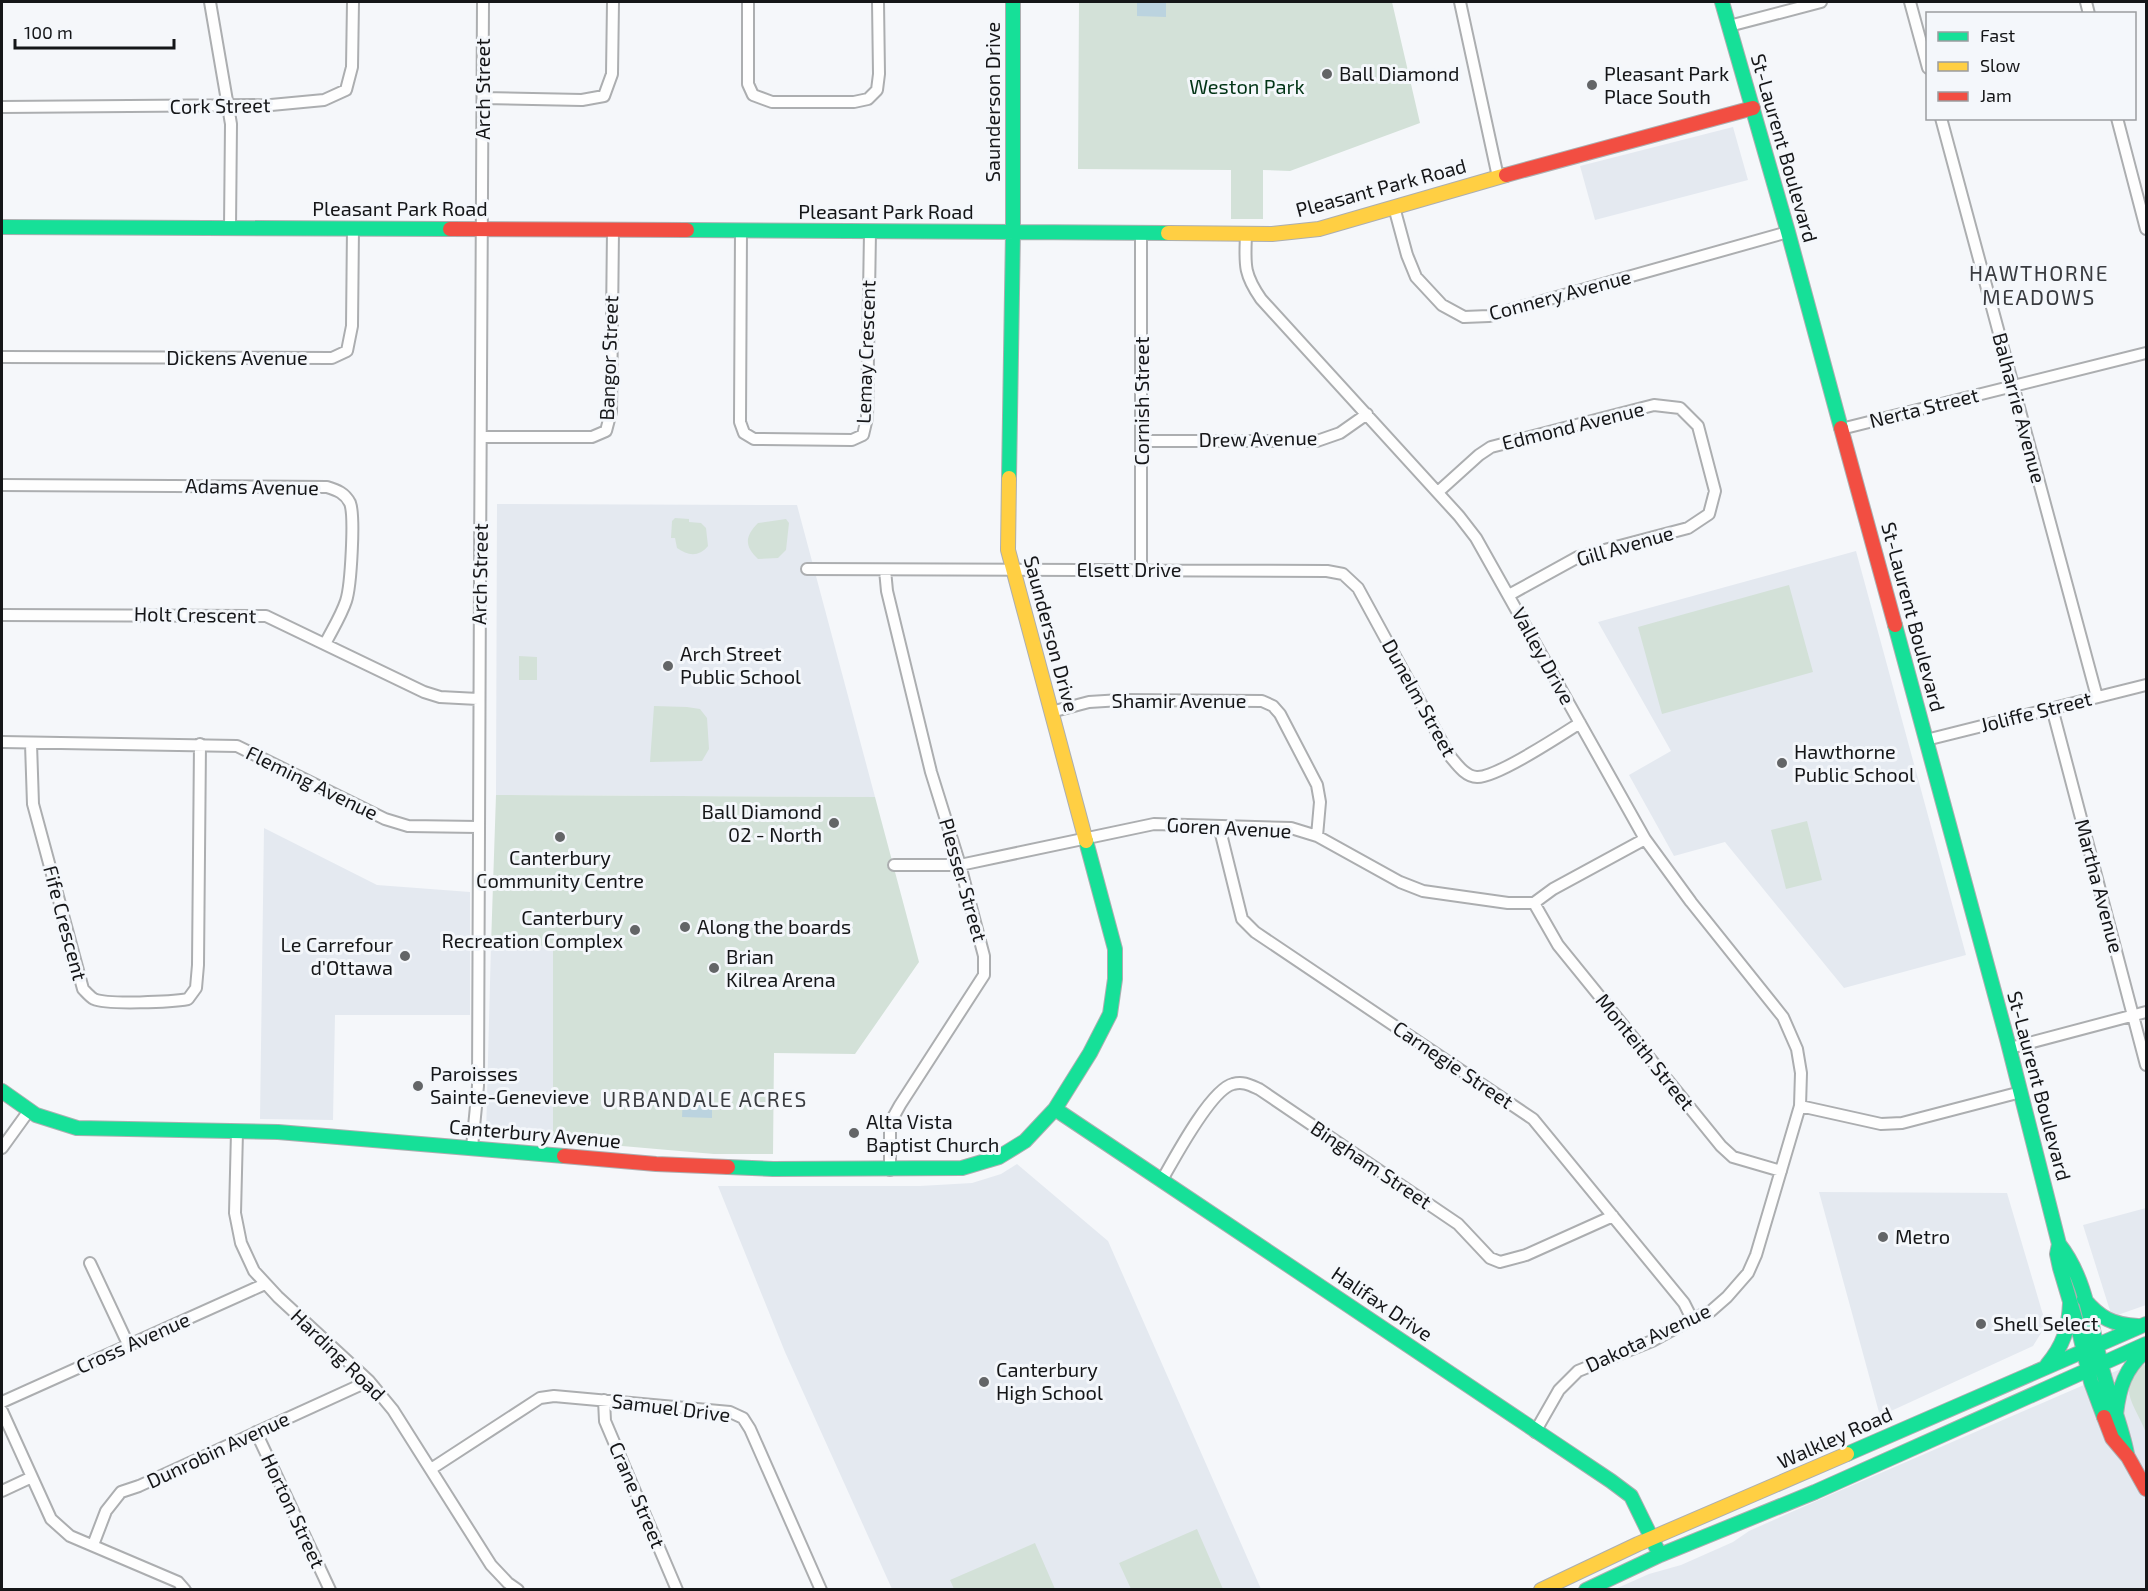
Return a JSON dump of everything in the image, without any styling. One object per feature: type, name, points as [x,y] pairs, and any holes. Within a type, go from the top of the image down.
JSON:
[{"type":"street","points":[[210,2],[231,124],[230,227]]},
{"type":"street","name":"Cork Street","points":[[2,107],[229,107],[324,100],[346,90],[352,67],[353,2]]},
{"type":"street","name":"Arch Street","points":[[472,1147],[478,1086],[483,2]]},
{"type":"street","points":[[483,98],[582,100],[604,96],[612,74],[613,2]]},
{"type":"street","points":[[748,2],[748,84],[753,95],[772,102],[855,102],[868,99],[877,90],[879,74],[878,2]]},
{"type":"street","name":"Saunderson Drive","points":[[1013,2],[1013,231],[1008,550],[1115,949],[1115,979],[1110,1014],[1090,1053],[1055,1110]]},
{"type":"street","points":[[1460,2],[1498,177]]},
{"type":"street","name":"St-Laurent Boulevard","points":[[1722,2],[1754,108],[2010,1048],[2059,1244],[2057,1254],[2070,1303],[2090,1348],[2101,1363],[2128,1457]]},
{"type":"street","points":[[1729,26],[1821,2]]},
{"type":"street","points":[[1910,2],[1926,61]]},
{"type":"street","name":"Pleasant Park Road","points":[[2,227],[1272,234],[1319,228],[1754,108]]},
{"type":"street","name":"Balharrie Avenue","points":[[1942,120],[2097,697]]},
{"type":"street","points":[[2118,120],[2146,229]]},
{"type":"street","name":"Connery Avenue","points":[[1394,207],[1407,255],[1416,277],[1442,305],[1464,317],[1489,316],[1788,232]]},
{"type":"street","name":"Dickens Avenue","points":[[2,357],[332,358],[347,351],[352,326],[353,228]]},
{"type":"street","name":"Bangor Street","points":[[481,437],[592,437],[606,431],[611,412],[613,230]]},
{"type":"street","name":"Lemay Crescent","points":[[741,231],[740,422],[744,434],[754,439],[852,440],[863,435],[867,418],[870,232]]},
{"type":"street","name":"Cornish Street","points":[[1141,233],[1141,569]]},
{"type":"street","name":"Valley Drive","points":[[1246,234],[1246,271],[1250,283],[1261,299],[1459,516],[1476,538],[1645,839],[1691,902],[1783,1017],[1797,1049],[1802,1085],[1800,1106]]},
{"type":"street","name":"Nerta Street","points":[[1841,429],[2146,353]]},
{"type":"street","name":"Edmond Avenue","points":[[1437,492],[1491,447],[1654,405],[1680,408],[1698,426],[1715,491],[1709,514]]},
{"type":"street","name":"Drew Avenue","points":[[1142,441],[1317,441],[1340,433],[1367,414]]},
{"type":"street","name":"Adams Avenue","points":[[2,485],[327,487],[341,492],[349,502],[352,513],[350,585],[346,602],[325,644]]},
{"type":"street","name":"Gill Avenue","points":[[1509,595],[1578,556],[1688,528],[1709,514]]},
{"type":"street","name":"Elsett Drive","points":[[807,569],[1141,569],[1328,571],[1344,574]]},
{"type":"street","name":"Plesser Street","points":[[885,570],[887,591],[931,772],[960,865],[984,956],[984,975],[890,1123],[890,1170]]},
{"type":"street","name":"Dunelm Street","points":[[1344,574],[1358,588],[1449,755],[1465,773],[1477,777],[1494,773],[1580,723]]},
{"type":"street","name":"Holt Crescent","points":[[2,615],[266,616],[424,692],[440,697],[478,699]]},
{"type":"street","name":"Joliffe Street","points":[[1926,740],[2146,685]]},
{"type":"street","name":"Shamir Avenue","points":[[1051,712],[1089,702],[1121,700],[1262,701],[1273,706],[1280,714],[1317,785],[1320,802],[1317,836]]},
{"type":"street","name":"Martha Avenue","points":[[2052,708],[2146,1065]]},
{"type":"street","name":"Fleming Avenue","points":[[2,742],[237,746],[385,819],[408,826],[478,827]]},
{"type":"street","name":"Fife Crescent","points":[[31,744],[33,804],[83,989],[93,998],[106,1001],[176,1001],[188,999],[196,988],[200,744]]},
{"type":"street","name":"Goren Avenue","points":[[894,865],[960,865],[1154,824],[1291,828],[1317,836],[1400,882],[1423,891],[1508,903],[1534,903]]},
{"type":"street","name":"Carnegie Street","points":[[1219,826],[1242,919],[1255,932],[1533,1119],[1684,1303],[1692,1319]]},
{"type":"street","points":[[1534,903],[1553,889],[1645,839]]},
{"type":"street","name":"Monteith Street","points":[[1534,903],[1558,945],[1721,1146],[1732,1157],[1781,1171]]},
{"type":"street","points":[[2010,1048],[2146,1012]]},
{"type":"street","name":"Bingham Street","points":[[1162,1180],[1190,1133],[1221,1088],[1243,1082],[1259,1089],[1458,1224],[1490,1258],[1500,1262],[1526,1255],[1613,1216]]},
{"type":"street","name":"Canterbury Avenue","points":[[2,1091],[28,1112],[52,1122],[77,1128],[278,1132],[658,1164],[765,1169],[962,1168],[999,1157],[1025,1141],[1055,1110]]},
{"type":"street","points":[[1800,1106],[1881,1124],[1902,1123],[2021,1092]]},
{"type":"street","name":"Dakota Avenue","points":[[1535,1432],[1559,1390],[1578,1371],[1652,1341],[1711,1311],[1748,1273],[1756,1255],[1800,1106]]},
{"type":"street","name":"Halifax Drive","points":[[1055,1110],[1611,1481],[1631,1496],[1660,1556]]},
{"type":"street","points":[[2,1149],[28,1112]]},
{"type":"street","name":"Harding Road","points":[[237,1131],[235,1213],[241,1243],[254,1271],[369,1381],[393,1410],[491,1565],[518,1590]]},
{"type":"street","name":"St-Laurent Boulevard","points":[[2059,1244],[2068,1253],[2074,1265],[2085,1299],[2090,1348],[2087,1370],[2112,1438],[2128,1457],[2146,1489]]},
{"type":"street","points":[[90,1263],[128,1344]]},
{"type":"street","name":"Cross Avenue","points":[[2,1402],[265,1284]]},
{"type":"street","points":[[2085,1299],[2106,1322],[2121,1326],[2144,1325]]},
{"type":"street","points":[[2043,1369],[2061,1348],[2066,1336],[2070,1303]]},
{"type":"street","name":"Walkley Road","points":[[1541,1590],[1638,1544],[2144,1325]]},
{"type":"street","name":"Walkley Road","points":[[1586,1590],[1660,1556],[1914,1448],[2146,1344]]},
{"type":"street","points":[[2116,1414],[2119,1391],[2128,1367],[2146,1351]]},
{"type":"street","name":"Dunrobin Avenue","points":[[93,1545],[106,1511],[121,1492],[140,1486],[369,1381]]},
{"type":"street","name":"Samuel Drive","points":[[431,1469],[540,1398],[554,1396],[730,1412],[743,1418],[750,1429],[821,1590]]},
{"type":"street","name":"Crane Street","points":[[604,1400],[605,1421],[677,1590]]},
{"type":"street","points":[[2,1411],[51,1519],[70,1536],[178,1582],[185,1590]]},
{"type":"street","points":[[1905,1429],[1914,1448]]},
{"type":"street","name":"Horton Street","points":[[256,1432],[330,1590]]},
{"type":"street","points":[[2,1491],[32,1477]]},
{"type":"shaded area","points":[[1733,127],[1748,180],[1595,220],[1580,166]]},
{"type":"shaded area","name":"Arch Street Public School","points":[[497,504],[797,505],[875,797],[496,795]]},
{"type":"shaded area","name":"Hawthorne Public School","points":[[1856,551],[1966,955],[1844,988],[1725,842],[1674,856],[1629,775],[1671,751],[1598,622]]},
{"type":"shaded area","points":[[264,828],[377,885],[470,892],[470,1015],[335,1015],[333,1120],[260,1119]]},
{"type":"shaded area","points":[[491,945],[554,946],[553,1140],[486,1135]]},
{"type":"shaded area","name":"Canterbury High School","points":[[1017,1164],[1108,1241],[1261,1589],[892,1589],[785,1352],[718,1186],[920,1186],[972,1183],[1001,1174]]},
{"type":"shaded area","points":[[1819,1192],[2007,1193],[2046,1325],[2033,1346],[1880,1416]]},
{"type":"shaded area","points":[[2146,1208],[2146,1305],[2112,1317],[2083,1225]]},
{"type":"shaded area","points":[[2146,1358],[2146,1589],[1613,1590],[1649,1574],[1681,1565],[1733,1542],[1749,1531]]},
{"type":"green space","name":"Weston Park","points":[[1079,2],[1392,2],[1420,123],[1290,171],[1263,170],[1263,219],[1231,219],[1231,170],[1078,169]]},
{"type":"green space","points":[[675,518],[689,519],[689,522],[701,523],[706,528],[708,546],[705,550],[693,554],[685,553],[677,548],[675,538],[671,538],[672,521]]},
{"type":"green space","points":[[786,519],[789,523],[786,550],[778,558],[758,559],[748,545],[751,532],[758,523]]},
{"type":"green space","points":[[1789,585],[1813,672],[1662,714],[1638,627]]},
{"type":"green space","points":[[519,656],[537,657],[537,680],[519,680]]},
{"type":"green space","points":[[654,706],[700,709],[707,718],[709,749],[702,761],[650,762]]},
{"type":"green space","points":[[496,795],[875,797],[919,962],[855,1054],[774,1053],[773,1154],[714,1154],[553,1140],[553,946],[491,945]]},
{"type":"green space","points":[[1807,821],[1822,880],[1786,889],[1771,830]]},
{"type":"green space","points":[[2144,1364],[2146,1368],[2146,1433],[2133,1405],[2129,1389],[2135,1372]]},
{"type":"green space","points":[[1197,1529],[1223,1589],[1131,1589],[1119,1563]]},
{"type":"green space","points":[[1035,1543],[1055,1589],[954,1589],[950,1580]]},
{"type":"water","points":[[1137,2],[1166,2],[1166,17],[1137,16]]},
{"type":"water","points":[[683,1097],[712,1097],[712,1118],[682,1117]]},
{"type":"traffic: fast","points":[[1009,478],[1013,231],[1013,2]]},
{"type":"traffic: fast","points":[[1722,2],[1841,428]]},
{"type":"traffic: fast","points":[[2,227],[450,229]]},
{"type":"traffic: fast","points":[[687,230],[1168,233]]},
{"type":"traffic: fast","points":[[1895,625],[2007,1039],[2059,1244],[2057,1254],[2060,1268],[2091,1382],[2104,1417]]},
{"type":"traffic: fast","points":[[728,1167],[773,1169],[962,1168],[999,1157],[1025,1141],[1055,1109],[1090,1053],[1110,1014],[1115,979],[1115,949],[1086,841]]},
{"type":"traffic: fast","points":[[2,1091],[36,1115],[77,1128],[278,1132],[564,1156]]},
{"type":"traffic: fast","points":[[1055,1109],[1611,1481],[1631,1496],[1657,1549]]},
{"type":"traffic: fast","points":[[2059,1244],[2069,1259],[2083,1291],[2100,1362],[2127,1454]]},
{"type":"traffic: fast","points":[[2084,1299],[2108,1319],[2121,1324],[2138,1326]]},
{"type":"traffic: fast","points":[[2047,1365],[2064,1336],[2070,1303]]},
{"type":"traffic: fast","points":[[1847,1454],[2146,1324]]},
{"type":"traffic: fast","points":[[1586,1590],[1660,1555],[1815,1492],[2146,1344]]},
{"type":"traffic: fast","points":[[2116,1414],[2124,1379],[2133,1364],[2146,1351]]},
{"type":"traffic: slow","points":[[1168,233],[1272,234],[1319,229],[1506,175]]},
{"type":"traffic: slow","points":[[1009,478],[1008,550],[1086,841]]},
{"type":"traffic: slow","points":[[1541,1590],[1638,1544],[1847,1454]]},
{"type":"traffic: jam","points":[[1506,175],[1753,108]]},
{"type":"traffic: jam","points":[[450,229],[687,230]]},
{"type":"traffic: jam","points":[[1841,428],[1895,625]]},
{"type":"traffic: jam","points":[[564,1156],[656,1164],[728,1167]]},
{"type":"traffic: jam","points":[[2104,1417],[2112,1438],[2128,1457],[2146,1489]]},
{"type":"place","name":"Ball Diamond","points":[[1327,74]]},
{"type":"place","name":"Pleasant Park Place South","points":[[1592,85]]},
{"type":"place","name":"Arch Street Public School","points":[[668,666]]},
{"type":"place","name":"Hawthorne Public School","points":[[1782,763]]},
{"type":"place","name":"Ball Diamond 02 - North","points":[[834,823]]},
{"type":"place","name":"Canterbury Community Centre","points":[[560,837]]},
{"type":"place","name":"Along the boards","points":[[685,927]]},
{"type":"place","name":"Canterbury Recreation Complex","points":[[635,930]]},
{"type":"place","name":"Le Carrefour d'Ottawa","points":[[405,956]]},
{"type":"place","name":"Brian Kilrea Arena","points":[[714,968]]},
{"type":"place","name":"Paroisses Sainte-Genevieve","points":[[418,1086]]},
{"type":"place","name":"Alta Vista Baptist Church","points":[[854,1133]]},
{"type":"place","name":"Metro","points":[[1883,1237]]},
{"type":"place","name":"Shell Select","points":[[1981,1324]]},
{"type":"place","name":"Canterbury High School","points":[[984,1382]]},
{"type":"district","name":"HAWTHORNE MEADOWS","points":[[2039,286]]},
{"type":"district","name":"URBANDALE ACRES","points":[[705,1100]]}]
